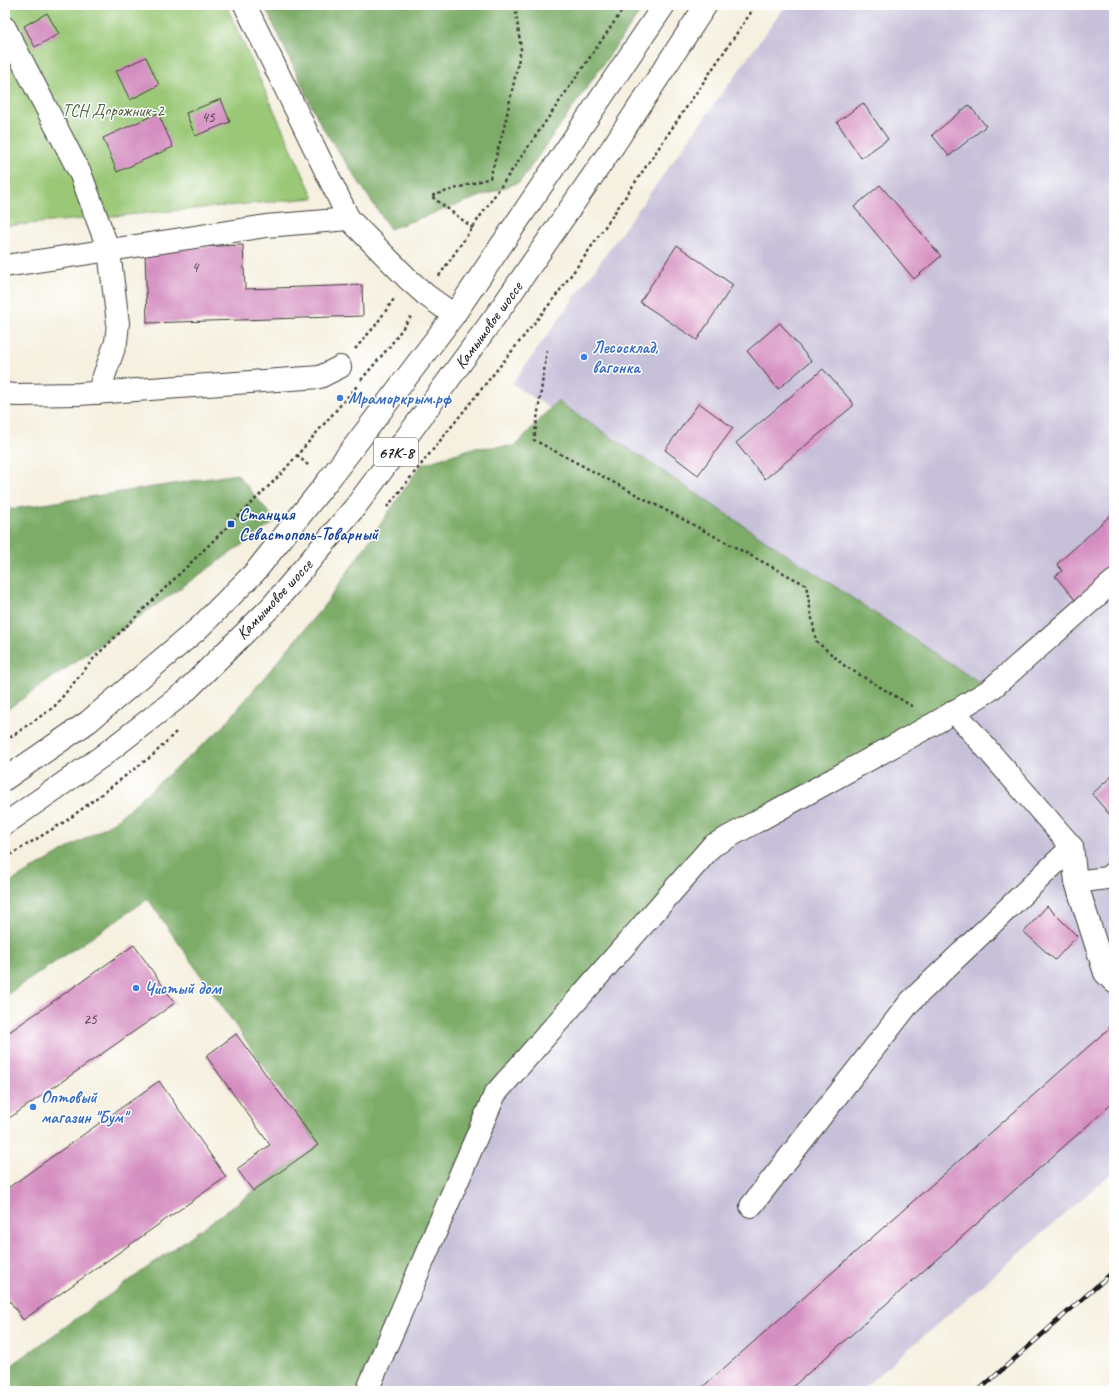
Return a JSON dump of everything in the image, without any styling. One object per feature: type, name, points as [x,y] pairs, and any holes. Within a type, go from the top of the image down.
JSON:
[{"type":"main road","points":[[245,5],[349,219],[408,279],[426,295],[454,315]]},
{"type":"main road","name":"Камышовое шоссе","points":[[5,779],[88,722],[199,628],[255,572],[327,482],[454,315],[664,5]]},
{"type":"main road","name":"Камышовое шоссе","points":[[5,824],[101,757],[185,692],[271,607],[356,506],[499,311],[612,148],[706,5]]},
{"type":"main road","points":[[5,28],[81,175],[109,251],[118,323],[116,342],[98,393]]},
{"type":"main road","points":[[5,266],[266,226],[349,219]]},
{"type":"main road","points":[[5,394],[98,393],[320,378],[340,367]]},
{"type":"main road","points":[[367,1391],[495,1094],[712,846],[990,690],[1114,581]]},
{"type":"main road","points":[[945,716],[1072,847],[1076,882],[1106,973],[1114,982]]},
{"type":"main road","points":[[752,1206],[910,1002],[1072,847]]},
{"type":"main road","points":[[1076,882],[1107,878],[1114,872]]},
{"type":"path","points":[[473,228],[431,196],[490,178],[504,128],[522,49],[516,5]]},
{"type":"path","points":[[527,332],[585,256],[756,5]]},
{"type":"path","points":[[340,367],[375,326],[408,279]]},
{"type":"path","points":[[547,350],[534,440],[806,584],[816,641],[845,666],[945,716]]},
{"type":"shaded area","points":[[786,5],[1114,5],[1114,1171],[860,1391],[367,1391],[495,1094],[712,846],[990,690],[512,384]]},
{"type":"green space","name":"ТСН Дорожник-2","points":[[5,5],[226,5],[314,198],[5,226]]},
{"type":"green space","points":[[264,5],[645,5],[520,182],[390,229],[321,125]]},
{"type":"green space","points":[[557,401],[990,690],[712,847],[495,1094],[367,1391],[5,1391],[5,1370],[318,1145],[148,899],[5,996],[5,885],[115,821],[222,728],[327,602],[421,465],[473,448],[515,446]]},
{"type":"green space","points":[[237,474],[276,521],[5,711],[5,510]]},
{"type":"building","points":[[47,13],[59,34],[35,47],[24,26]]},
{"type":"building","points":[[146,57],[159,85],[130,100],[116,71]]},
{"type":"building","points":[[221,99],[230,122],[195,136],[186,113]]},
{"type":"building","points":[[863,103],[888,139],[861,158],[837,122]]},
{"type":"building","points":[[969,105],[986,126],[949,156],[932,135]]},
{"type":"building","points":[[158,113],[173,147],[117,172],[103,138]]},
{"type":"building","points":[[880,185],[941,256],[914,279],[854,207]]},
{"type":"building","points":[[243,245],[245,289],[362,285],[363,316],[147,323],[145,249]]},
{"type":"building","points":[[677,245],[733,285],[697,340],[640,302]]},
{"type":"building","points":[[780,323],[811,361],[778,389],[747,351]]},
{"type":"building","points":[[823,369],[853,403],[853,406],[765,479],[736,443]]},
{"type":"building","points":[[699,403],[733,428],[698,475],[665,450]]},
{"type":"building","points":[[1114,512],[1114,569],[1076,601],[1055,576],[1062,571],[1057,564]]},
{"type":"building","points":[[1114,774],[1114,820],[1092,794]]},
{"type":"building","points":[[1047,906],[1077,936],[1055,960],[1024,932]]},
{"type":"building","points":[[134,945],[175,1003],[5,1121],[5,1035]]},
{"type":"building","points":[[1114,1024],[1114,1102],[788,1391],[698,1391]]},
{"type":"building","points":[[236,1034],[318,1145],[253,1191],[237,1169],[270,1145],[206,1056]]},
{"type":"building","points":[[159,1081],[226,1177],[23,1320],[5,1294],[5,1190]]},
{"type":"railway","points":[[978,1391],[1114,1271]]},
{"type":"place","name":"Лесосклад, вагонка","points":[[584,357]]},
{"type":"place","name":"Мраморкрым.рф","points":[[340,398]]},
{"type":"place","name":"Станция Севастополь-Товарный","points":[[231,524]]},
{"type":"place","name":"Чистый дом","points":[[136,988]]},
{"type":"place","name":"Оптовый магазин \"Бум\"","points":[[33,1107]]}]
